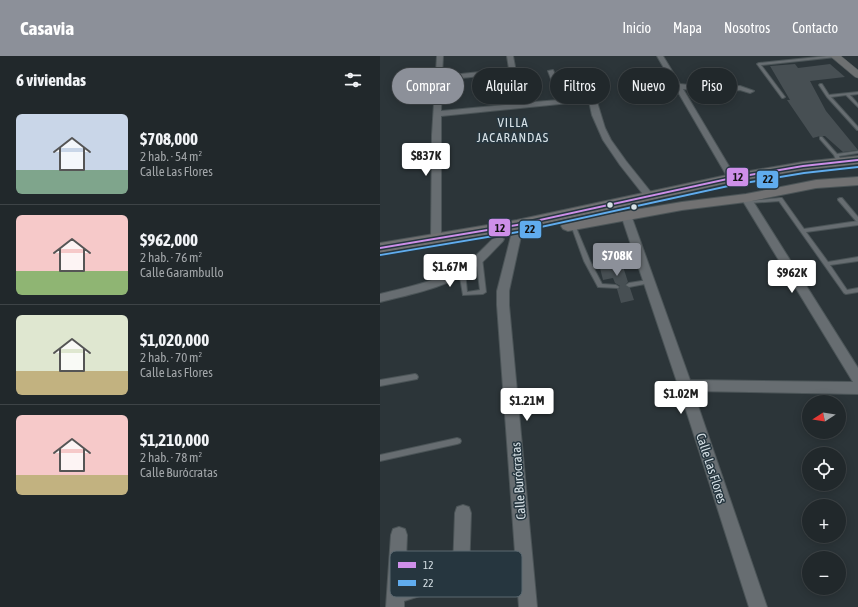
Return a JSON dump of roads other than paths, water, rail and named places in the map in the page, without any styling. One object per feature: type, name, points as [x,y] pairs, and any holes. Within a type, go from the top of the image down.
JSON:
[{"type":"main road","points":[[836,56],[858,75]]},
{"type":"main road","points":[[380,258],[516,236],[649,196],[732,178],[802,166],[851,160]]},
{"type":"main road","points":[[380,248],[576,218],[626,215],[782,176],[812,172],[851,160]]},
{"type":"main road","points":[[576,218],[599,212],[680,202],[788,184],[855,180]]},
{"type":"main road","points":[[680,202],[748,200],[816,184],[855,180]]},
{"type":"street","points":[[440,56],[440,68]]},
{"type":"street","points":[[510,56],[512,68]]},
{"type":"street","points":[[660,56],[667,68]]},
{"type":"street","points":[[679,86],[716,90],[740,88],[750,91]]},
{"type":"street","points":[[679,88],[732,178]]},
{"type":"street","points":[[437,114],[550,102]]},
{"type":"street","points":[[436,239],[438,104]]},
{"type":"street","points":[[593,104],[598,123],[606,139],[649,196]]},
{"type":"street","points":[[748,200],[858,379]]},
{"type":"street","name":"Calle Las Flores","points":[[626,215],[685,386],[758,607]]},
{"type":"street","name":"Calle Burócratas","points":[[516,236],[505,284],[503,305],[528,607]]},
{"type":"street","points":[[380,298],[462,271],[468,268],[499,239]]},
{"type":"street","points":[[685,386],[858,388]]},
{"type":"street","points":[[462,551],[463,513]]},
{"type":"street","points":[[398,551],[399,535]]},
{"type":"street","points":[[396,601],[406,597]]},
{"type":"lane","points":[[783,97],[759,64],[836,56]]},
{"type":"lane","points":[[821,85],[828,96],[858,129]]},
{"type":"lane","points":[[828,96],[858,93]]},
{"type":"lane","points":[[847,94],[858,106]]},
{"type":"lane","points":[[821,138],[851,160]]},
{"type":"lane","points":[[748,200],[780,199],[846,292],[858,290]]},
{"type":"lane","points":[[803,231],[858,222],[840,199]]},
{"type":"lane","points":[[576,218],[587,261],[600,286],[616,287]]},
{"type":"lane","points":[[462,271],[465,294],[483,292],[479,258]]},
{"type":"lane","points":[[826,264],[858,259]]},
{"type":"lane","points":[[629,285],[648,282]]},
{"type":"lane","points":[[380,383],[415,377]]},
{"type":"lane","points":[[380,458],[457,441]]},
{"type":"district","name":"VILLA JACARANDAS","points":[[513,130]]}]
